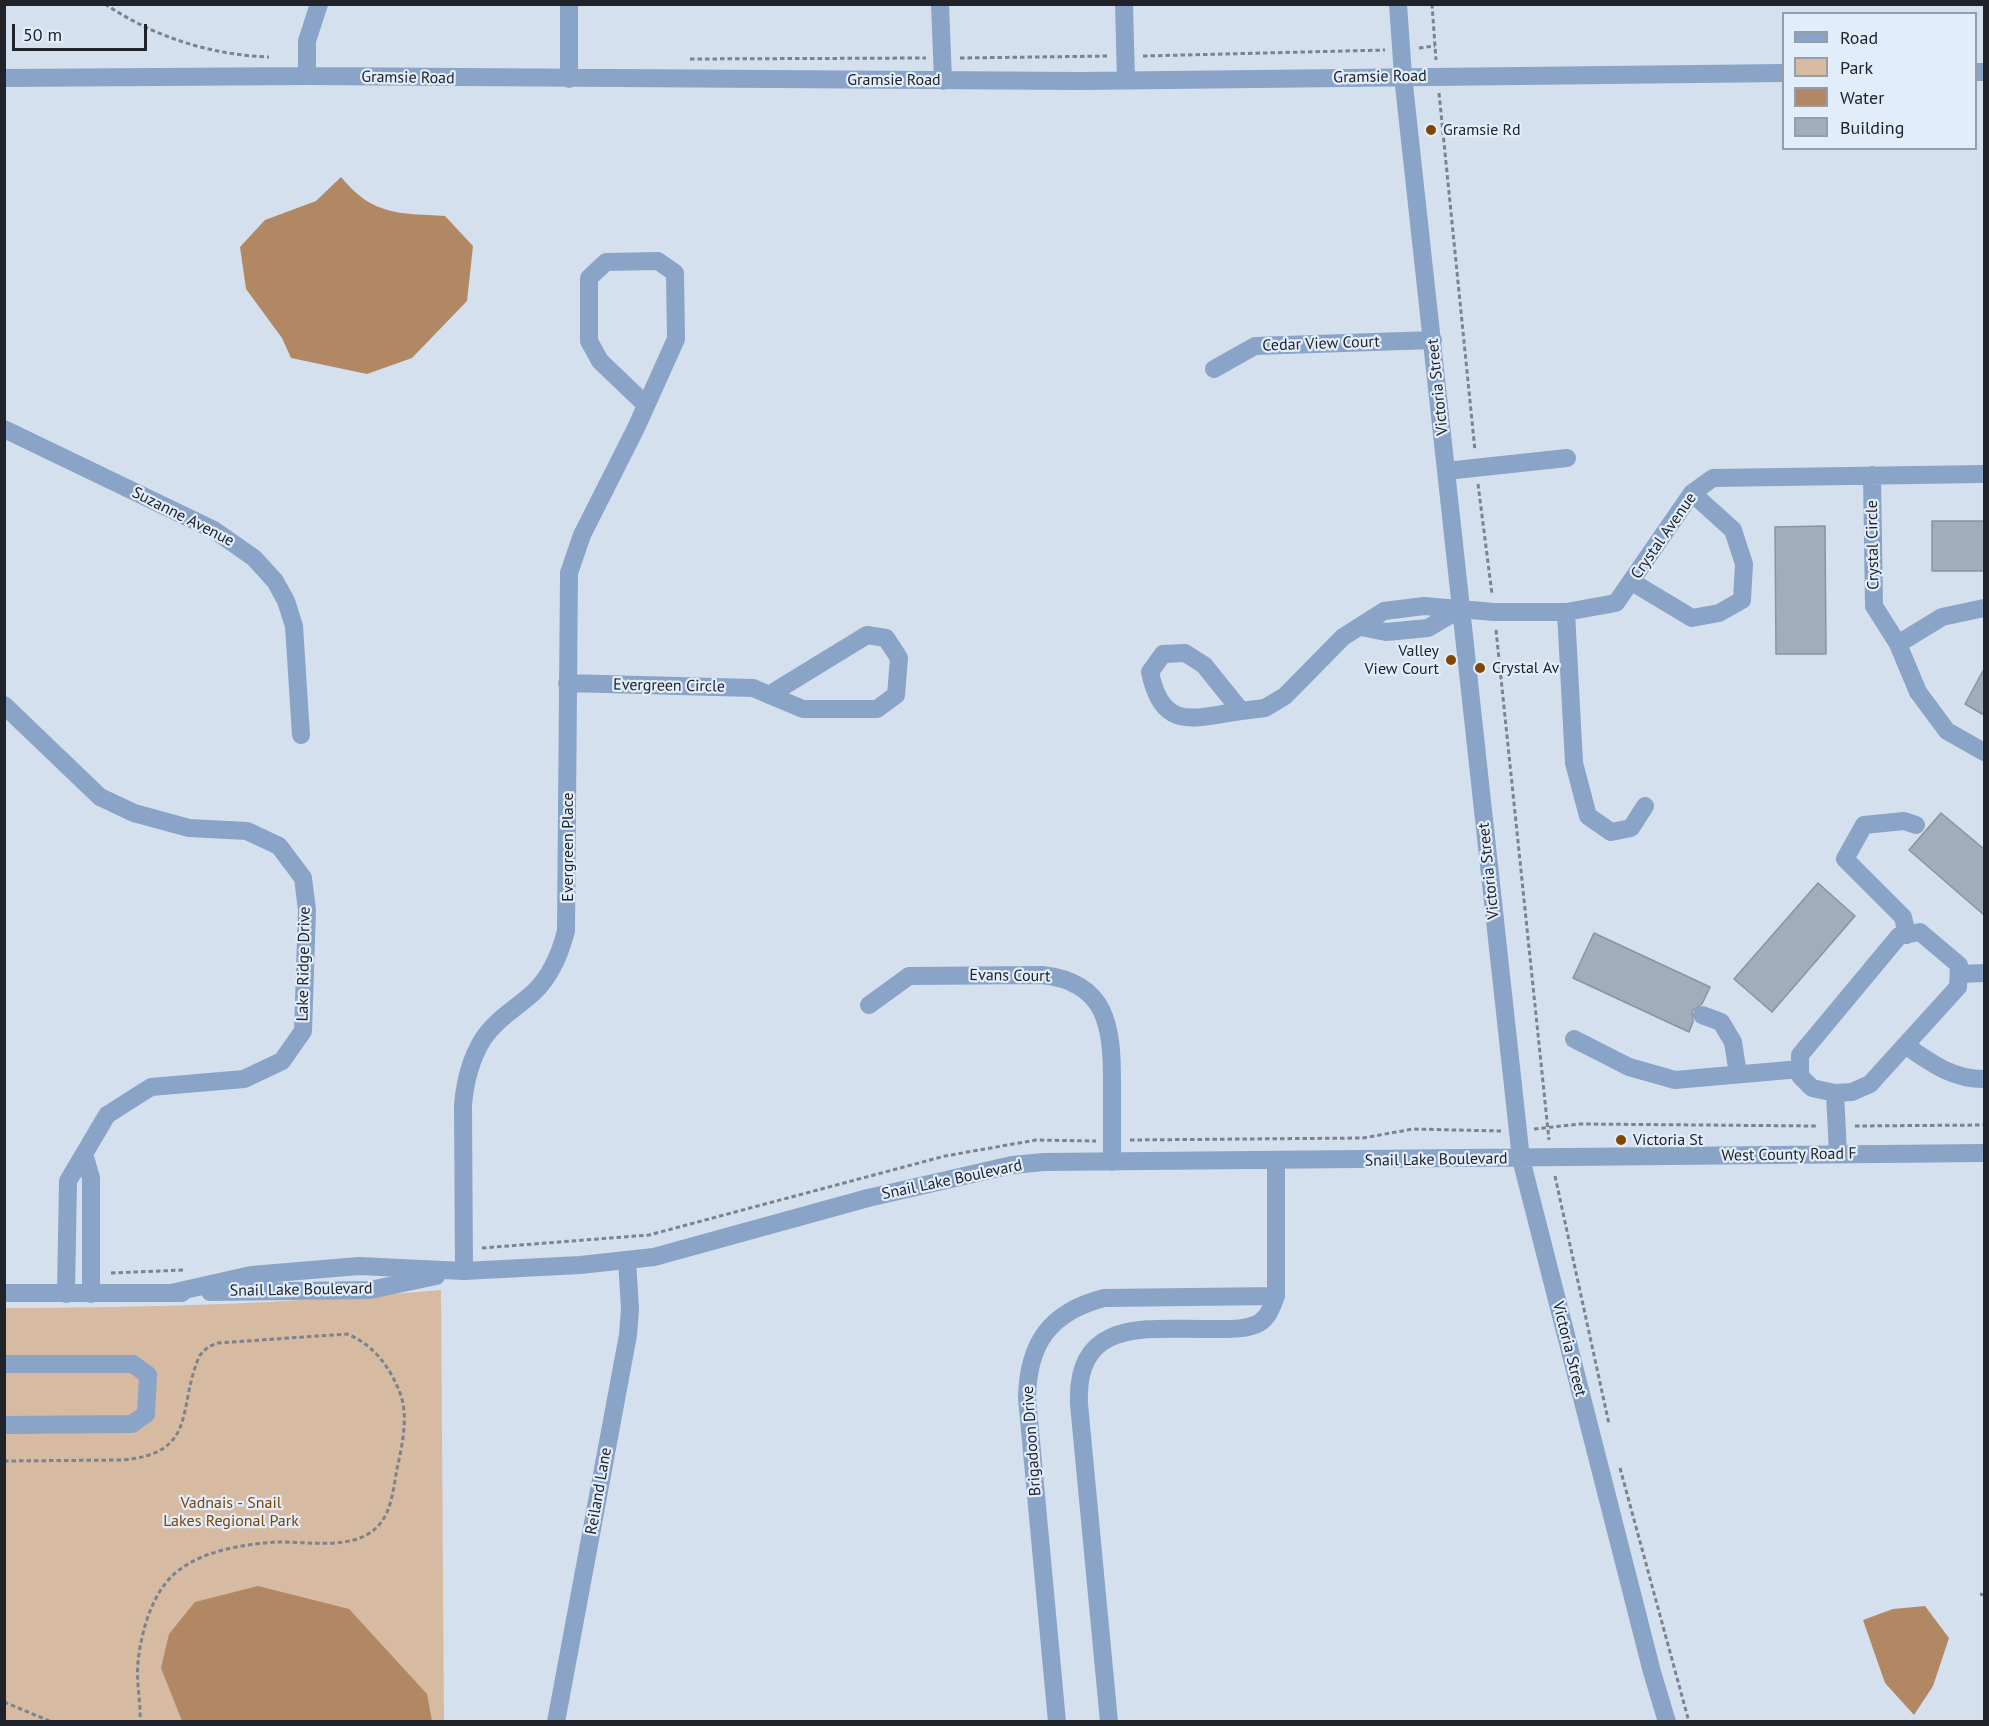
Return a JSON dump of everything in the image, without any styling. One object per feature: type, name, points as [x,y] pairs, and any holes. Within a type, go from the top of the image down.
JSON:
[{"type":"street","points":[[307,76],[307,41],[319,4]]},
{"type":"street","points":[[569,4],[569,79]]},
{"type":"street","points":[[940,4],[942,81]]},
{"type":"street","points":[[1124,4],[1126,80]]},
{"type":"street","name":"Victoria Street","points":[[1398,4],[1403,76],[1521,1159],[1666,1722]]},
{"type":"street","name":"Gramsie Road","points":[[4,78],[307,76],[942,81],[1782,74]]},
{"type":"street","name":"Evergreen Place","points":[[464,1271],[463,1105],[465,1081],[472,1059],[484,1038],[501,1018],[535,991],[549,974],[560,953],[566,931],[569,573],[576,549],[646,405],[676,339],[675,273],[658,261],[606,262],[590,278],[590,341],[600,361],[646,405]]},
{"type":"street","name":"Cedar View Court","points":[[1214,369],[1255,346],[1433,340]]},
{"type":"street","name":"Suzanne Avenue","points":[[4,429],[214,530],[254,558],[274,581],[286,601],[294,626],[301,735]]},
{"type":"street","points":[[1446,471],[1567,458]]},
{"type":"street","name":"Crystal Avenue","points":[[1460,609],[1494,612],[1566,612],[1616,603],[1692,493],[1713,478],[1984,474]]},
{"type":"street","name":"Crystal Circle","points":[[1872,475],[1874,606],[1898,644],[1918,692],[1947,731],[1984,752]]},
{"type":"street","points":[[1632,582],[1692,618],[1719,613],[1742,600],[1744,564],[1733,530],[1692,493]]},
{"type":"street","points":[[1241,711],[1204,665],[1185,653],[1163,654],[1150,672],[1154,692],[1171,714],[1187,719],[1265,708],[1285,696],[1343,638],[1384,611],[1424,606],[1460,609]]},
{"type":"street","points":[[1898,644],[1942,617],[1984,608]]},
{"type":"street","points":[[1566,612],[1574,763],[1588,816],[1611,832],[1631,828],[1645,806]]},
{"type":"street","points":[[1965,612],[1984,622]]},
{"type":"street","name":"Evergreen Circle","points":[[567,684],[753,688],[803,710],[877,709],[896,694],[899,657],[886,638],[867,635],[769,694]]},
{"type":"street","name":"Lake Ridge Drive","points":[[4,705],[100,797],[134,813],[189,828],[248,831],[279,846],[303,878],[307,910],[303,1031],[282,1061],[244,1079],[151,1087],[107,1115],[68,1181],[66,1294]]},
{"type":"street","points":[[1906,935],[1902,917],[1845,859],[1864,825],[1904,820],[1916,825]]},
{"type":"street","points":[[1920,932],[1959,965],[1958,987],[1870,1084],[1851,1092],[1835,1093],[1812,1088],[1800,1076],[1800,1055],[1899,936],[1906,935],[1920,932]]},
{"type":"street","points":[[1959,974],[1984,973]]},
{"type":"street","name":"Evans Court","points":[[869,1005],[909,976],[1042,975],[1058,977],[1075,983],[1089,993],[1101,1007],[1108,1023],[1112,1044],[1112,1162]]},
{"type":"street","points":[[1702,1015],[1721,1022],[1733,1042],[1738,1074]]},
{"type":"street","points":[[1574,1039],[1629,1067],[1675,1080],[1800,1069]]},
{"type":"street","points":[[1905,1045],[1943,1071],[1967,1079],[1984,1079]]},
{"type":"street","points":[[1835,1093],[1838,1154]]},
{"type":"street","name":"West County Road F","points":[[1521,1159],[1984,1154]]},
{"type":"street","points":[[84,1156],[91,1178],[91,1294]]},
{"type":"street","name":"Snail Lake Boulevard","points":[[4,1293],[171,1293],[251,1275],[359,1266],[464,1271],[627,1260],[677,1252],[868,1198],[1012,1165],[1112,1162],[1521,1159]]},
{"type":"street","points":[[1109,1722],[1079,1404],[1080,1377],[1084,1363],[1102,1341],[1124,1331],[1249,1327],[1261,1322],[1270,1312],[1276,1296],[1276,1162]]},
{"type":"street","name":"Reiland Lane","points":[[556,1722],[628,1335],[630,1309],[627,1260]]},
{"type":"street","name":"Brigadoon Drive","points":[[1057,1722],[1027,1398],[1031,1358],[1051,1326],[1067,1313],[1084,1304],[1104,1298],[1276,1296]]},
{"type":"street","points":[[4,1364],[133,1364],[148,1376],[146,1414],[132,1424],[4,1425]]},
{"type":"path","points":[[105,4],[126,19],[193,46],[240,56],[274,57]]},
{"type":"path","points":[[1432,4],[1437,76],[1476,467],[1494,612],[1551,1158],[1609,1426]]},
{"type":"path","points":[[686,59],[1125,56],[1401,49],[1435,46]]},
{"type":"path","points":[[4,1461],[121,1460],[136,1458],[164,1448],[178,1433],[195,1366],[208,1347],[218,1344],[347,1334],[360,1339],[373,1351],[386,1364],[395,1380],[402,1399],[403,1442],[390,1503],[384,1518],[366,1536],[353,1540],[275,1542],[222,1550],[189,1562],[172,1576],[161,1588],[152,1605],[142,1641],[138,1662],[140,1722]]},
{"type":"path","points":[[1618,1460],[1689,1722]]},
{"type":"path","points":[[4,1702],[52,1722]]},
{"type":"green space","name":"Vadnais - Snail Lakes Regional Park","points":[[441,1290],[444,1721],[5,1722],[5,1308],[223,1304]]},
{"type":"water","points":[[341,177],[353,190],[376,206],[400,213],[445,216],[473,246],[467,301],[412,358],[367,374],[291,358],[282,338],[246,289],[240,247],[265,220],[316,201]]},
{"type":"water","points":[[258,1586],[349,1609],[427,1694],[432,1721],[182,1721],[161,1668],[169,1634],[195,1602]]},
{"type":"water","points":[[1925,1606],[1949,1638],[1933,1686],[1914,1715],[1885,1683],[1863,1620],[1893,1609]]},
{"type":"building","points":[[1932,521],[1984,521],[1984,571],[1932,571]]},
{"type":"building","points":[[1825,526],[1826,654],[1776,654],[1775,527]]},
{"type":"building","points":[[1984,669],[1984,715],[1965,704]]},
{"type":"building","points":[[1941,813],[1984,849],[1984,915],[1909,850]]},
{"type":"building","points":[[1818,883],[1855,916],[1772,1012],[1734,979]]},
{"type":"building","points":[[1594,933],[1710,987],[1702,1004],[1692,1011],[1693,1022],[1689,1032],[1573,978]]},
{"type":"place","name":"Gramsie Rd","points":[[1431,130]]},
{"type":"place","name":"Valley View Court","points":[[1451,660]]},
{"type":"place","name":"Crystal Av","points":[[1480,668]]},
{"type":"place","name":"Victoria St","points":[[1621,1140]]}]
